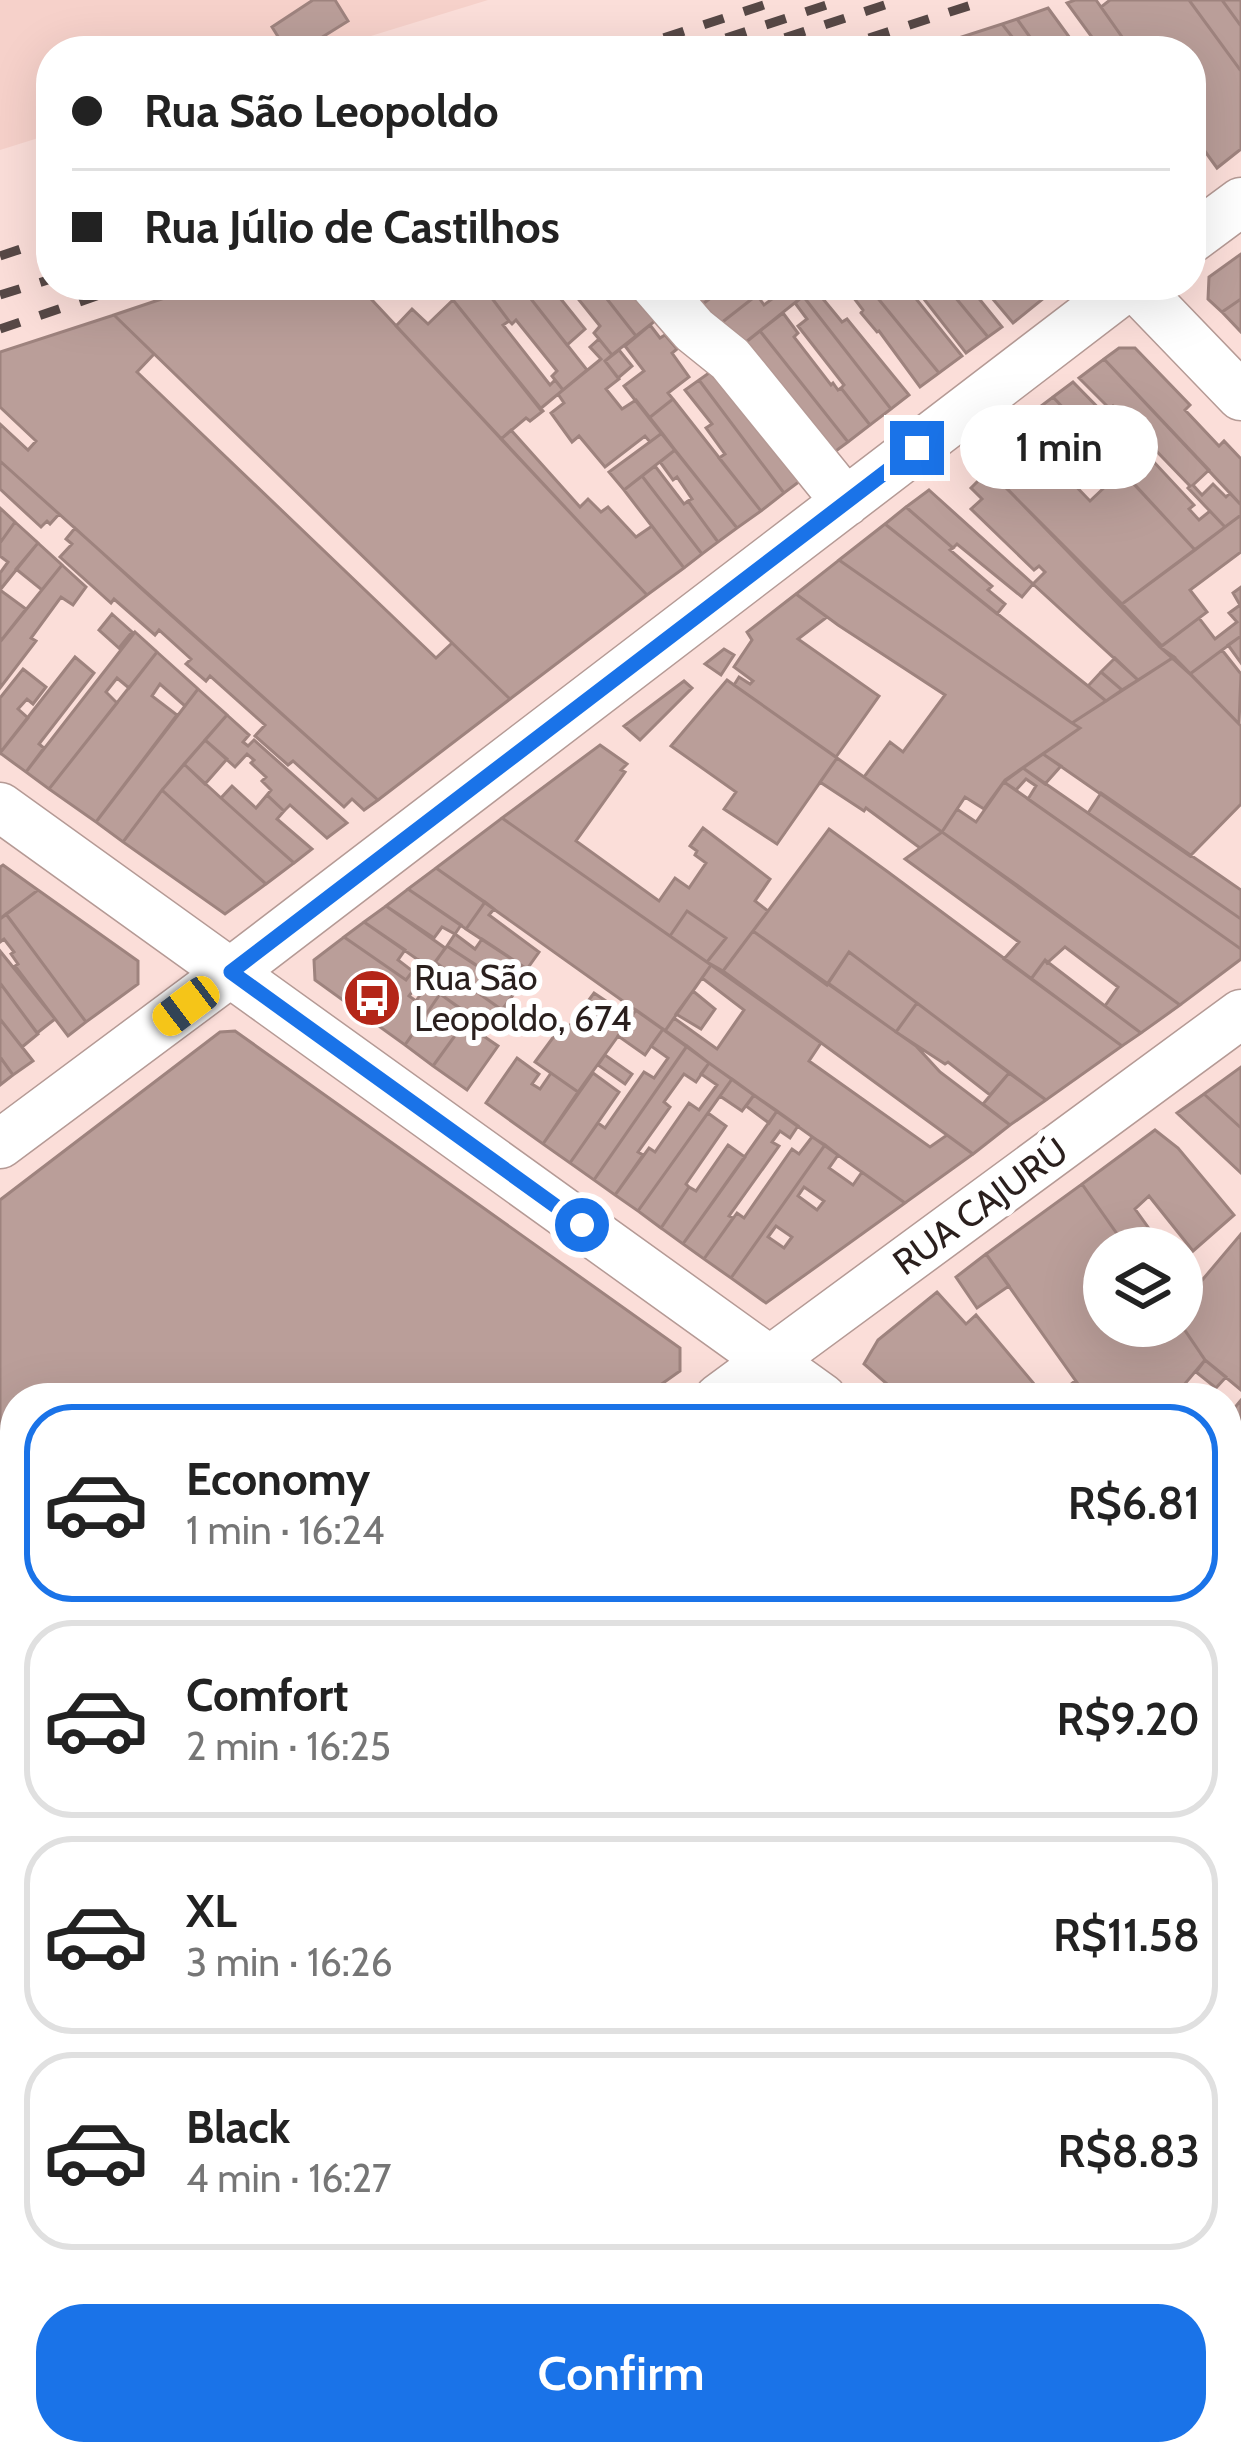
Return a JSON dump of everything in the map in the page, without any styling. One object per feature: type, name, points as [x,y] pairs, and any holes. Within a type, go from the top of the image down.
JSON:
[{"type":"street","points":[[1206,228],[1241,202]]},
{"type":"street","points":[[669,300],[694,330],[730,359],[846,502]]},
{"type":"street","points":[[0,1144],[1112,300]]},
{"type":"street","points":[[1147,300],[1241,396]]},
{"type":"street","points":[[0,807],[801,1383]]},
{"type":"street","name":"RUA CAJURÚ","points":[[739,1383],[1241,1014]]},
{"type":"shaded area","points":[[0,0],[488,0],[371,36],[36,36],[36,139],[0,150]]},
{"type":"building","points":[[313,0],[335,0],[348,21],[324,36],[278,36],[272,27]]},
{"type":"building","points":[[1096,0],[1121,36],[1091,36],[1067,3]]},
{"type":"building","points":[[1110,0],[1189,0],[1241,71],[1241,149],[1217,168],[1206,153],[1206,36],[1121,36],[1101,7]]},
{"type":"building","points":[[1189,0],[1222,0],[1241,26],[1241,71]]},
{"type":"building","points":[[1222,0],[1241,0],[1241,26]]},
{"type":"building","points":[[1048,8],[1068,36],[1029,36],[1017,19]]},
{"type":"building","points":[[1017,19],[1029,36],[1011,36],[1002,24]]},
{"type":"building","points":[[1002,24],[1011,36],[965,36]]},
{"type":"building","points":[[1241,254],[1241,299],[1222,312],[1208,299],[1209,277]]},
{"type":"building","points":[[1241,299],[1241,332],[1222,312]]},
{"type":"building","points":[[158,300],[372,300],[647,595],[510,699],[114,315]]},
{"type":"building","points":[[453,300],[493,300],[509,321],[503,325],[550,385],[555,380],[563,390],[540,409]]},
{"type":"building","points":[[453,300],[543,411],[530,421],[526,418],[501,439],[396,326],[412,309],[428,324]]},
{"type":"building","points":[[493,300],[532,300],[587,370],[563,390],[552,376],[557,371],[516,320],[509,321]]},
{"type":"building","points":[[532,300],[562,300],[585,329],[567,345]]},
{"type":"building","points":[[579,300],[608,300],[636,336],[612,355],[594,333],[600,326]]},
{"type":"building","points":[[608,300],[647,300],[660,317],[636,336]]},
{"type":"building","points":[[708,300],[751,300],[716,327],[700,306]]},
{"type":"building","points":[[751,300],[764,305],[771,300],[798,300],[736,350],[716,327]]},
{"type":"building","points":[[806,300],[824,300],[842,322],[847,319],[909,395],[891,409]]},
{"type":"building","points":[[806,300],[891,409],[870,425],[798,326],[807,319],[795,303]]},
{"type":"building","points":[[855,300],[879,300],[939,373],[920,387]]},
{"type":"building","points":[[879,300],[917,300],[962,356],[939,373]]},
{"type":"building","points":[[925,300],[957,300],[988,337],[966,353]]},
{"type":"building","points":[[957,300],[980,300],[1002,327],[988,337]]},
{"type":"building","points":[[994,300],[1041,300],[1013,323]]},
{"type":"building","points":[[783,313],[798,333],[794,337],[831,385],[841,388],[870,425],[848,442],[760,331]]},
{"type":"building","points":[[114,315],[154,354],[137,372],[436,658],[452,643],[510,699],[378,800],[0,461],[0,424],[28,450],[36,441],[0,407],[0,352]]},
{"type":"building","points":[[650,325],[677,349],[672,353],[689,377],[668,393],[673,399],[649,418],[624,386],[644,371],[625,346]]},
{"type":"building","points":[[760,331],[848,442],[825,459],[736,350]]},
{"type":"building","points":[[599,339],[612,355],[605,361],[619,379],[606,389],[622,409],[636,400],[662,433],[650,442],[645,436],[605,467],[579,436],[572,442],[551,413],[564,403],[558,394],[601,359],[590,347]]},
{"type":"building","points":[[1119,348],[1135,348],[1190,405],[1185,410],[1219,446],[1224,441],[1241,459],[1241,505],[1104,359]]},
{"type":"building","points":[[619,350],[632,366],[618,378],[605,361]]},
{"type":"building","points":[[1104,359],[1209,470],[1193,485],[1202,495],[1213,484],[1226,497],[1230,493],[1241,505],[1241,515],[1225,527],[1113,406],[1110,409],[1079,378]]},
{"type":"building","points":[[716,368],[808,475],[784,493],[699,380]]},
{"type":"building","points":[[699,380],[784,493],[761,511],[719,458],[725,454],[706,428],[712,424],[685,390]]},
{"type":"building","points":[[1073,382],[1117,427],[1107,436],[1114,443],[1126,432],[1194,505],[1189,509],[1199,520],[1210,511],[1225,527],[1195,550],[1053,397]]},
{"type":"building","points":[[1053,397],[1114,462],[1105,470],[1090,455],[1085,460],[1070,445],[1066,449],[1032,413]]},
{"type":"building","points":[[673,399],[761,511],[737,528],[649,418]]},
{"type":"building","points":[[1016,424],[1090,501],[1109,483],[1101,474],[1114,462],[1195,550],[1122,604],[974,456]]},
{"type":"building","points":[[511,430],[580,507],[588,499],[601,512],[608,507],[636,537],[652,526],[684,568],[647,595],[501,439]]},
{"type":"building","points":[[662,433],[675,450],[624,490],[609,472]]},
{"type":"building","points":[[675,450],[737,528],[718,542],[677,477],[673,480],[660,462]]},
{"type":"building","points":[[0,461],[59,514],[50,524],[47,521],[41,527],[0,489]]},
{"type":"building","points":[[655,466],[718,542],[702,554],[642,476]]},
{"type":"building","points":[[989,470],[1174,657],[1138,680],[1033,584],[1045,572],[1039,566],[1034,570],[971,509],[982,499],[971,488]]},
{"type":"building","points":[[642,476],[702,554],[684,568],[624,490]]},
{"type":"building","points":[[929,490],[1033,584],[1022,597],[906,507]]},
{"type":"building","points":[[906,507],[992,586],[988,590],[1005,604],[997,614],[885,524]]},
{"type":"building","points":[[0,508],[15,522],[0,543]]},
{"type":"building","points":[[1241,515],[1241,552],[1190,590],[1207,612],[1162,646],[1122,604]]},
{"type":"building","points":[[15,522],[38,543],[0,590],[0,573],[8,562],[0,556],[0,543]]},
{"type":"building","points":[[885,524],[1106,701],[1072,723],[839,560]]},
{"type":"building","points":[[75,528],[378,800],[364,810],[352,799],[344,807],[293,761],[288,765],[255,736],[265,725],[210,676],[206,681],[186,664],[191,659],[159,630],[155,635],[114,599],[111,603],[60,557],[72,544],[66,539]]},
{"type":"building","points":[[38,543],[62,565],[42,590],[16,569]]},
{"type":"building","points":[[839,560],[1080,728],[1005,780],[984,809],[965,797],[942,832],[864,777],[890,742],[903,752],[945,695],[796,594]]},
{"type":"building","points":[[62,565],[86,587],[73,605],[61,597],[31,638],[36,641],[0,688],[0,642]]},
{"type":"building","points":[[1241,587],[1241,636],[1190,674],[1160,647],[1199,618],[1215,639],[1237,622],[1229,613],[1240,605],[1233,593]]},
{"type":"building","points":[[0,590],[26,609],[0,642]]},
{"type":"building","points":[[796,594],[827,617],[798,639],[879,696],[836,757],[734,685],[739,677],[750,684],[753,681],[734,667],[752,640],[747,632]]},
{"type":"building","points":[[112,614],[132,632],[119,648],[99,630]]},
{"type":"building","points":[[135,632],[157,652],[129,688],[117,678],[106,692],[117,703],[49,789],[26,772]]},
{"type":"building","points":[[1241,636],[1241,663],[1228,645]]},
{"type":"building","points":[[724,649],[734,655],[721,675],[705,664]]},
{"type":"building","points":[[1222,650],[1241,674],[1239,724],[1190,674]]},
{"type":"building","points":[[157,652],[198,689],[185,706],[160,684],[152,696],[177,715],[96,822],[49,789]]},
{"type":"building","points":[[75,657],[94,673],[39,744],[44,748],[26,772],[0,753]]},
{"type":"building","points":[[1174,657],[1241,726],[1241,804],[1190,856],[1043,754],[1080,728],[1072,723]]},
{"type":"building","points":[[1115,658],[1138,680],[1122,690],[1101,672]]},
{"type":"building","points":[[23,669],[46,687],[33,704],[27,699],[18,709],[28,718],[0,753],[0,698]]},
{"type":"building","points":[[1101,672],[1122,690],[1106,701],[1088,686]]},
{"type":"building","points":[[727,680],[837,758],[777,844],[724,809],[736,792],[671,746]]},
{"type":"building","points":[[684,681],[692,688],[640,740],[624,726]]},
{"type":"building","points":[[198,689],[227,715],[123,842],[96,822]]},
{"type":"building","points":[[227,715],[249,735],[243,742],[248,746],[254,740],[347,823],[327,838],[290,805],[284,811],[267,795],[271,790],[262,781],[266,777],[247,754],[235,767],[205,740]]},
{"type":"building","points":[[205,740],[227,759],[205,784],[184,764]]},
{"type":"building","points":[[600,745],[627,764],[621,770],[625,772],[576,841],[659,901],[675,878],[689,888],[706,863],[690,846],[703,828],[770,879],[755,901],[768,911],[723,971],[707,962],[726,938],[687,911],[670,936],[502,818]]},
{"type":"building","points":[[1043,754],[1061,766],[1045,784],[1023,768]]},
{"type":"building","points":[[837,758],[942,832],[920,848],[866,808],[820,782]]},
{"type":"building","points":[[184,764],[294,863],[266,884],[162,790]]},
{"type":"building","points":[[1023,768],[1241,919],[1241,949],[1028,799],[1036,786],[1026,779],[1016,790],[1004,782]]},
{"type":"building","points":[[1004,782],[1241,949],[1241,959],[1180,1005],[942,832],[957,809],[976,822]]},
{"type":"building","points":[[232,786],[256,808],[267,795],[284,811],[277,819],[312,849],[294,863],[221,798]]},
{"type":"building","points":[[162,790],[266,884],[225,914],[123,842]]},
{"type":"building","points":[[1101,793],[1241,890],[1241,919],[1088,813]]},
{"type":"building","points":[[502,818],[711,965],[665,1031],[436,868]]},
{"type":"building","points":[[829,829],[1122,1046],[1046,1100],[849,952],[827,985],[753,931]]},
{"type":"building","points":[[942,832],[1180,1005],[1141,1033],[1105,1006],[1118,987],[1065,947],[1047,963],[1045,960],[1031,979],[1004,959],[1019,942],[905,859]]},
{"type":"building","points":[[0,867],[38,890],[0,919]]},
{"type":"building","points":[[436,868],[485,902],[466,929],[408,889]]},
{"type":"building","points":[[408,889],[461,925],[455,934],[442,927],[434,938],[386,906]]},
{"type":"building","points":[[38,890],[138,961],[138,984],[86,1022],[6,914]]},
{"type":"building","points":[[485,902],[494,909],[489,915],[539,952],[527,969],[466,929]]},
{"type":"building","points":[[386,906],[445,948],[431,969],[364,922]]},
{"type":"building","points":[[687,911],[726,938],[707,962],[670,936]]},
{"type":"building","points":[[6,914],[86,1022],[68,1036],[15,966],[14,952],[4,939],[0,942],[0,919]]},
{"type":"building","points":[[364,922],[405,950],[398,960],[411,970],[419,960],[431,969],[422,979],[412,972],[406,980],[344,937]]},
{"type":"building","points":[[753,931],[916,1046],[940,1072],[1010,1125],[973,1154],[723,971]]},
{"type":"building","points":[[455,934],[475,949],[482,939],[527,969],[512,989],[447,946]]},
{"type":"building","points":[[344,937],[406,980],[412,972],[422,979],[409,996],[416,1001],[427,985],[440,994],[405,1045],[315,980],[314,960]]},
{"type":"building","points":[[447,946],[516,991],[502,1010],[435,962]]},
{"type":"building","points":[[0,951],[55,1019],[37,1033],[0,983]]},
{"type":"building","points":[[849,952],[917,1003],[896,1032],[828,983]]},
{"type":"building","points":[[1045,960],[1141,1033],[1122,1046],[1031,979]]},
{"type":"building","points":[[435,962],[502,1010],[488,1029],[421,980]]},
{"type":"building","points":[[711,965],[821,1043],[809,1061],[930,1147],[947,1135],[973,1154],[905,1203],[709,1063],[665,1031],[674,1018],[717,1049],[744,1010],[702,978]]},
{"type":"building","points":[[0,983],[38,1034],[22,1047],[0,1019]]},
{"type":"building","points":[[693,991],[715,1009],[701,1029],[676,1014]]},
{"type":"building","points":[[594,993],[631,1018],[578,1092],[535,1062]]},
{"type":"building","points":[[440,994],[470,1015],[433,1066],[405,1045]]},
{"type":"building","points":[[917,1003],[1009,1073],[990,1095],[948,1062],[896,1032]]},
{"type":"building","points":[[636,1010],[663,1029],[645,1055],[618,1036]]},
{"type":"building","points":[[470,1015],[482,1023],[476,1031],[498,1046],[467,1090],[433,1066]]},
{"type":"building","points":[[0,1019],[33,1061],[13,1075],[0,1057]]},
{"type":"building","points":[[663,1029],[687,1046],[594,1180],[570,1163],[598,1123],[605,1128],[644,1072],[654,1078],[668,1058],[651,1046]]},
{"type":"building","points":[[235,1031],[680,1348],[680,1371],[663,1383],[0,1383],[0,1200],[220,1032]]},
{"type":"building","points":[[687,1046],[709,1063],[696,1082],[684,1074],[664,1102],[670,1107],[615,1195],[594,1180]]},
{"type":"building","points":[[605,1055],[632,1074],[625,1084],[598,1065]]},
{"type":"building","points":[[517,1058],[539,1074],[532,1084],[540,1089],[551,1073],[578,1092],[543,1144],[486,1103]]},
{"type":"building","points":[[0,1059],[13,1075],[0,1085]]},
{"type":"building","points":[[709,1063],[732,1079],[638,1211],[615,1195],[649,1148],[655,1152],[689,1103],[699,1110],[717,1085],[701,1074]]},
{"type":"building","points":[[1241,1067],[1241,1128],[1204,1094]]},
{"type":"building","points":[[593,1073],[619,1092],[570,1163],[543,1144]]},
{"type":"building","points":[[1009,1073],[1046,1100],[1010,1125],[983,1104]]},
{"type":"building","points":[[732,1079],[754,1095],[742,1111],[720,1096]]},
{"type":"building","points":[[1204,1094],[1241,1128],[1241,1173],[1177,1113]]},
{"type":"building","points":[[754,1095],[777,1111],[769,1123],[746,1106]]},
{"type":"building","points":[[777,1111],[798,1126],[790,1138],[780,1131],[772,1142],[779,1146],[704,1259],[683,1244]]},
{"type":"building","points":[[708,1113],[726,1126],[661,1228],[638,1211]]},
{"type":"building","points":[[1155,1130],[1178,1148],[1234,1215],[1203,1242],[1203,1227],[1174,1227],[1149,1196],[1135,1209],[1148,1227],[1112,1227],[1082,1184]]},
{"type":"building","points":[[812,1137],[825,1145],[731,1278],[704,1259],[737,1213],[744,1218],[792,1149],[799,1154]]},
{"type":"building","points":[[728,1145],[745,1157],[683,1244],[661,1228],[689,1187],[696,1191]]},
{"type":"building","points":[[825,1145],[838,1155],[829,1168],[853,1185],[862,1172],[905,1203],[766,1303],[731,1278]],"holes":[[[804,1187],[824,1201],[817,1210],[798,1196]],[[776,1226],[792,1237],[784,1248],[768,1237]]]},
{"type":"building","points":[[1082,1184],[1112,1227],[1083,1227],[1083,1347],[1196,1347],[1205,1360],[1186,1383],[1077,1383],[986,1254]]},
{"type":"building","points":[[1241,1234],[1241,1383],[1233,1383],[1196,1347],[1203,1347],[1203,1279]]},
{"type":"building","points":[[986,1254],[1009,1286],[977,1308],[956,1277]]},
{"type":"building","points":[[937,1292],[966,1324],[976,1315],[1033,1383],[886,1383],[864,1364],[878,1340]]},
{"type":"building","points":[[1205,1360],[1226,1377],[1221,1383],[1210,1383],[1196,1372]]},
{"type":"railway","points":[[670,36],[779,0]]},
{"type":"railway","points":[[732,36],[842,0]]},
{"type":"railway","points":[[791,36],[900,0]]},
{"type":"railway","points":[[875,36],[987,0]]},
{"type":"railway","points":[[0,256],[36,244]]},
{"type":"railway","points":[[0,295],[36,284]]},
{"type":"railway","points":[[0,329],[85,300]]},
{"type":"place","name":"Rua São Leopoldo, 674","points":[[372,998]]},
{"type":"route","points":[[582,1225],[231,972],[917,448]]}]
